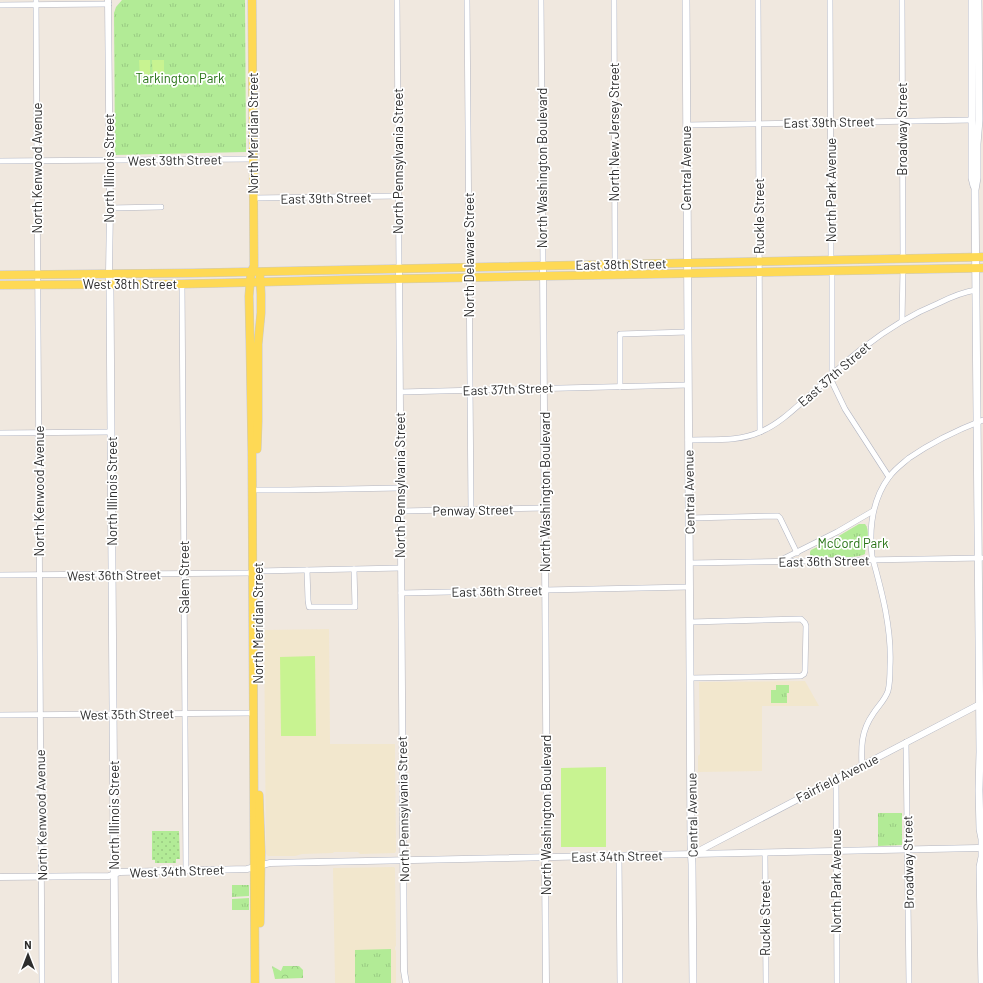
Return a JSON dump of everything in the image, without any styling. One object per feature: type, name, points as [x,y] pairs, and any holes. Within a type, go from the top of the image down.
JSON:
[{"type":"main road","name":"North Meridian Street","points":[[252,0],[255,270],[260,282],[261,313],[258,344],[258,490],[253,713],[261,983]]},
{"type":"main road","name":"Central Avenue","points":[[686,0],[693,983]]},
{"type":"main road","points":[[972,0],[972,178],[975,190],[979,257],[976,290],[980,421],[982,704],[980,829],[982,839],[982,857],[980,867],[982,983]]},
{"type":"main road","points":[[975,190],[977,178],[978,120],[978,0]]},
{"type":"main road","name":"East 38th Street","points":[[255,270],[399,269],[979,257]]},
{"type":"main road","name":"East 38th Street","points":[[260,282],[979,268]]},
{"type":"main road","name":"North Meridian Street","points":[[255,270],[250,283],[249,302],[261,839],[257,866],[255,983]]},
{"type":"main road","name":"West 38th Street","points":[[0,275],[255,270]]},
{"type":"main road","name":"North Illinois Street","points":[[109,274],[115,983]]},
{"type":"main road","name":"West 38th Street","points":[[0,285],[260,282]]},
{"type":"street","name":"North Pennsylvania Street","points":[[397,0],[404,971],[406,983]]},
{"type":"street","name":"North Delaware Street","points":[[467,0],[471,510]]},
{"type":"street","name":"North Washington Boulevard","points":[[541,0],[547,836],[545,864],[546,983]]},
{"type":"street","name":"North New Jersey Street","points":[[614,0],[615,264]]},
{"type":"street","name":"Ruckle Street","points":[[758,0],[760,432]]},
{"type":"street","name":"North Park Avenue","points":[[830,0],[831,260]]},
{"type":"street","name":"Broadway Street","points":[[902,0],[903,259]]},
{"type":"street","points":[[0,5],[108,2]]},
{"type":"street","name":"North Illinois Street","points":[[108,2],[110,208],[109,274]]},
{"type":"street","name":"North Kenwood Avenue","points":[[36,3],[42,983]]},
{"type":"street","name":"East 39th Street","points":[[686,125],[972,120]]},
{"type":"street","name":"West 39th Street","points":[[0,161],[253,159]]},
{"type":"street","name":"East 39th Street","points":[[254,198],[398,196]]},
{"type":"street","points":[[110,208],[161,207]]},
{"type":"street","points":[[902,321],[903,269]]},
{"type":"street","points":[[832,271],[833,384],[841,403],[889,477]]},
{"type":"street","name":"Salem Street","points":[[182,284],[186,871]]},
{"type":"street","name":"East 37th Street","points":[[688,440],[740,438],[760,432],[772,426],[863,348],[902,321],[933,305],[960,294],[976,290]]},
{"type":"street","points":[[620,387],[620,334],[688,332]]},
{"type":"street","name":"East 37th Street","points":[[400,392],[688,385]]},
{"type":"street","points":[[862,766],[861,750],[864,733],[871,717],[882,703],[886,695],[889,686],[890,664],[890,638],[887,615],[873,560],[870,540],[873,511],[880,491],[889,477],[898,468],[920,450],[943,437],[980,421]]},
{"type":"street","points":[[0,433],[111,432]]},
{"type":"street","points":[[258,490],[400,488]]},
{"type":"street","name":"Penway Street","points":[[400,511],[545,508]]},
{"type":"street","points":[[778,562],[837,532],[873,511]]},
{"type":"street","points":[[689,518],[778,516],[797,553]]},
{"type":"street","name":"East 36th Street","points":[[690,563],[981,558]]},
{"type":"street","points":[[255,572],[401,568]]},
{"type":"street","points":[[307,570],[308,600],[309,607],[311,608],[355,607],[354,569]]},
{"type":"street","name":"West 36th Street","points":[[0,576],[255,572]]},
{"type":"street","name":"East 36th Street","points":[[401,593],[690,587]]},
{"type":"street","points":[[690,622],[801,619],[806,624],[805,671],[800,677],[691,678]]},
{"type":"street","name":"Fairfield Avenue","points":[[692,854],[982,704]]},
{"type":"street","name":"West 35th Street","points":[[0,715],[253,713]]},
{"type":"street","name":"Broadway Street","points":[[906,742],[909,983]]},
{"type":"street","name":"North Park Avenue","points":[[836,779],[837,983]]},
{"type":"street","name":"East 34th Street","points":[[257,866],[270,863],[981,848]]},
{"type":"street","name":"Ruckle Street","points":[[765,853],[766,983]]},
{"type":"street","points":[[619,856],[620,983]]},
{"type":"street","name":"West 34th Street","points":[[0,877],[110,876],[122,872],[247,869],[257,866]]},
{"type":"street","name":"North Pennsylvania Street","points":[[402,983],[404,971]]},
{"type":"shaded area","points":[[329,629],[330,744],[395,744],[396,851],[395,853],[360,854],[358,852],[334,852],[302,854],[295,856],[268,856],[266,854],[264,630]]},
{"type":"shaded area","points":[[805,681],[819,706],[762,706],[762,771],[698,772],[698,756],[700,754],[699,682]]},
{"type":"shaded area","points":[[394,867],[396,983],[335,983],[333,868]]},
{"type":"green space","name":"Tarkington Park","points":[[122,0],[245,0],[246,152],[115,155],[114,13],[116,7]]},
{"type":"green space","points":[[139,60],[150,60],[150,80],[140,80]]},
{"type":"green space","points":[[152,60],[164,60],[164,80],[153,80]]},
{"type":"green space","name":"McCord Park","points":[[859,524],[865,524],[868,531],[865,554],[855,557],[814,557],[810,555],[811,550],[832,540]]},
{"type":"green space","points":[[315,656],[316,736],[281,736],[280,657]]},
{"type":"green space","points":[[776,685],[789,685],[787,703],[771,703],[771,690],[776,690]]},
{"type":"green space","points":[[606,767],[606,847],[561,847],[561,768]]},
{"type":"green space","points":[[878,813],[902,813],[902,845],[878,846]]},
{"type":"green space","points":[[152,831],[179,831],[180,859],[176,859],[176,863],[155,863],[155,860],[152,860]]},
{"type":"green space","points":[[232,885],[249,885],[249,896],[232,897]]},
{"type":"green space","points":[[249,898],[249,910],[232,910],[232,899]]},
{"type":"green space","points":[[391,949],[391,983],[355,983],[355,950]]},
{"type":"green space","points":[[272,966],[281,971],[283,966],[299,966],[303,970],[303,978],[275,979]]}]
